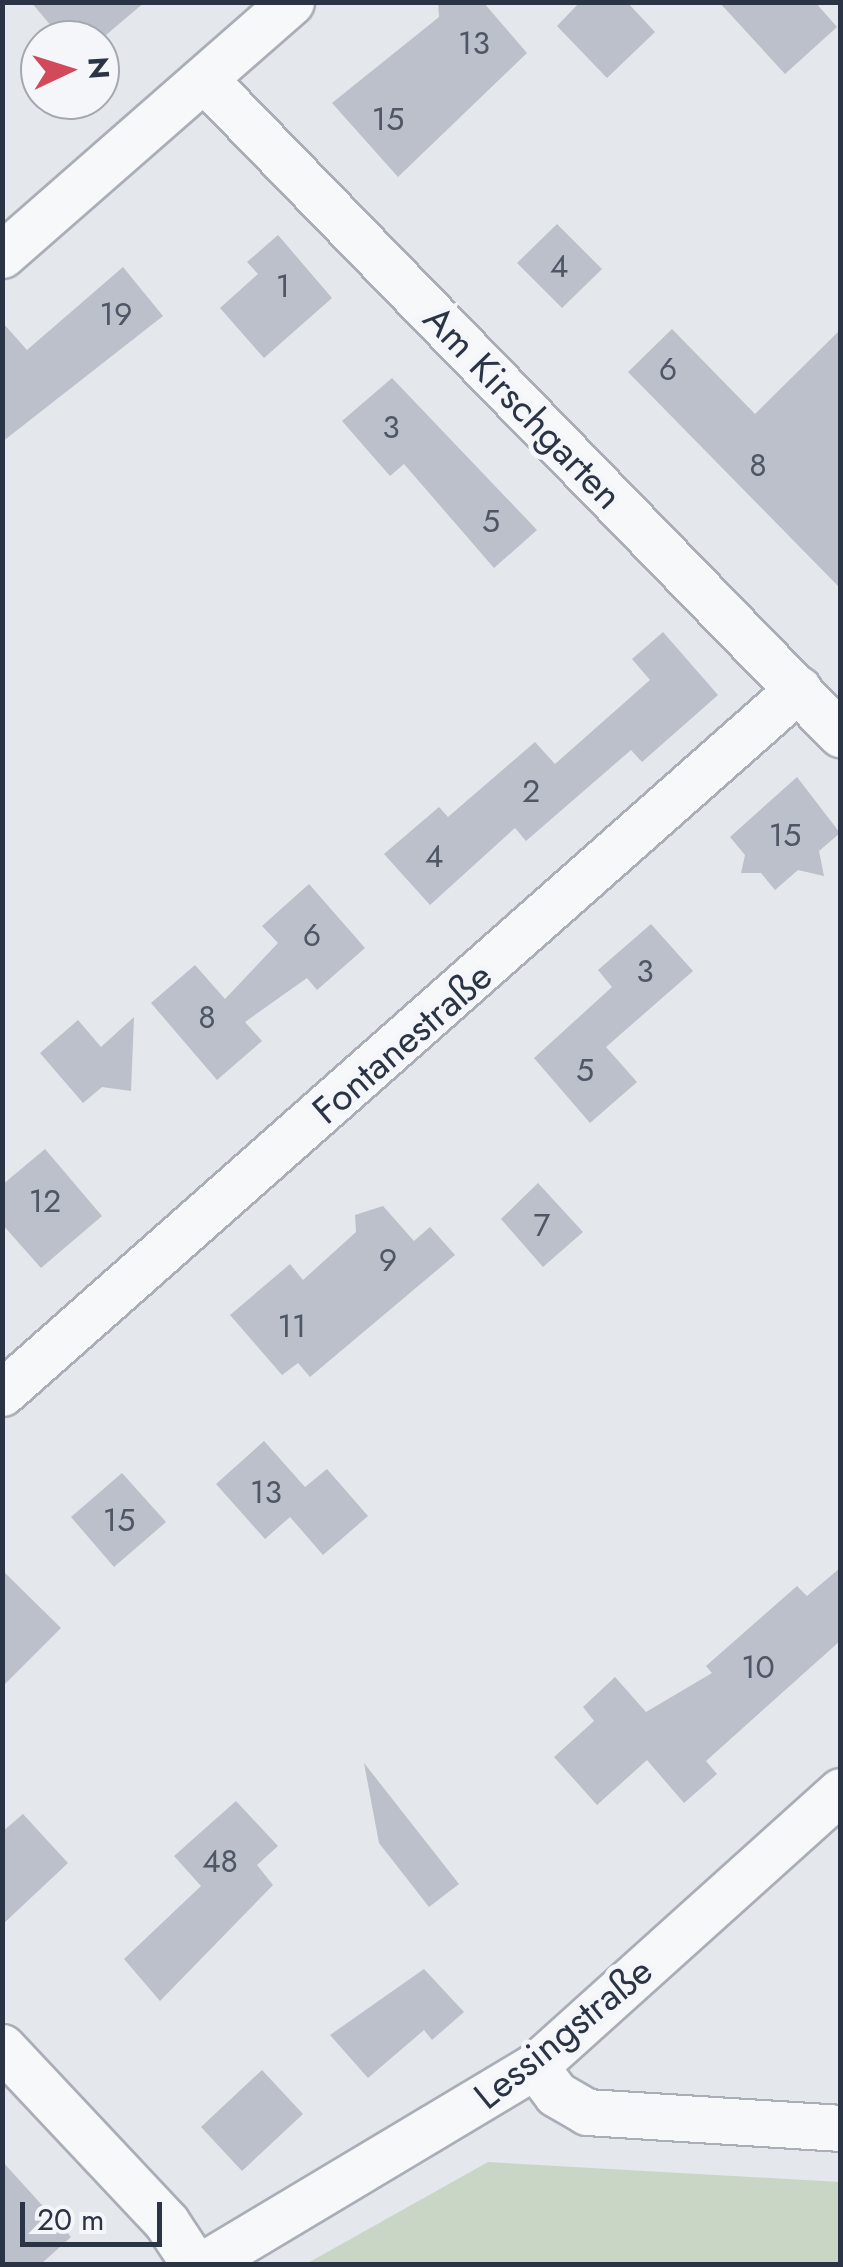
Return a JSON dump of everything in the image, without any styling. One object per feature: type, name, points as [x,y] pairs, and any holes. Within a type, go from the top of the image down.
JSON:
[{"type":"street","points":[[2,254],[291,2]]},
{"type":"street","name":"Am Kirschgarten","points":[[205,80],[840,734]]},
{"type":"street","name":"Fontanestraße","points":[[2,1393],[798,690]]},
{"type":"street","name":"Lessingstraße","points":[[204,2264],[535,2066],[840,1791]]},
{"type":"street","points":[[2,2047],[167,2223],[194,2264]]},
{"type":"street","points":[[535,2066],[556,2094],[587,2112],[840,2128]]},
{"type":"green space","points":[[488,2162],[840,2182],[840,2264],[306,2264]]},
{"type":"building","points":[[31,2],[145,2],[120,23],[120,20],[46,20]]},
{"type":"building","points":[[438,2],[483,2],[527,53],[398,177],[332,103],[439,17]]},
{"type":"building","points":[[580,2],[627,2],[655,32],[607,78],[557,26]]},
{"type":"building","points":[[719,2],[815,2],[837,27],[785,74]]},
{"type":"building","points":[[557,224],[602,269],[562,308],[517,263]]},
{"type":"building","points":[[278,235],[332,298],[264,358],[220,308],[258,274],[247,262]]},
{"type":"building","points":[[123,267],[163,316],[2,442],[2,322],[27,350]]},
{"type":"building","points":[[672,329],[755,414],[840,330],[840,588],[628,372]]},
{"type":"building","points":[[392,378],[537,530],[494,568],[404,464],[390,476],[342,421]]},
{"type":"building","points":[[663,632],[718,695],[642,762],[631,750],[526,841],[515,828],[430,905],[384,854],[439,807],[448,817],[535,742],[555,764],[650,680],[632,659]]},
{"type":"building","points":[[797,777],[840,833],[819,851],[824,876],[798,870],[775,890],[761,873],[741,873],[745,855],[730,837]]},
{"type":"building","points":[[309,884],[365,948],[317,990],[307,978],[245,1022],[262,1041],[217,1080],[151,1003],[195,965],[225,999],[278,943],[262,926]]},
{"type":"building","points":[[651,924],[693,971],[606,1047],[637,1082],[590,1123],[534,1058],[612,987],[598,970]]},
{"type":"building","points":[[134,1017],[131,1091],[102,1087],[83,1103],[40,1053],[78,1020],[101,1047]]},
{"type":"building","points":[[45,1149],[102,1216],[41,1268],[2,1224],[2,1185]]},
{"type":"building","points":[[538,1183],[583,1232],[543,1267],[501,1219]]},
{"type":"building","points":[[383,1206],[414,1241],[430,1227],[455,1255],[310,1377],[298,1363],[282,1375],[230,1315],[290,1264],[303,1280],[356,1232],[355,1215]]},
{"type":"building","points":[[264,1441],[305,1487],[327,1469],[368,1516],[323,1555],[290,1517],[265,1539],[216,1484]]},
{"type":"building","points":[[122,1473],[166,1522],[114,1567],[71,1517]]},
{"type":"building","points":[[840,1568],[840,1641],[706,1761],[717,1774],[684,1803],[647,1760],[597,1805],[554,1757],[594,1721],[583,1707],[615,1677],[646,1712],[712,1673],[706,1666],[797,1586],[807,1596]]},
{"type":"building","points":[[2,1570],[61,1628],[2,1687]]},
{"type":"building","points":[[364,1763],[459,1884],[429,1907],[379,1843]]},
{"type":"building","points":[[236,1801],[278,1846],[257,1865],[273,1885],[160,2001],[124,1959],[201,1886],[174,1856]]},
{"type":"building","points":[[23,1814],[68,1863],[2,1925],[2,1832]]},
{"type":"building","points":[[424,1969],[464,2012],[432,2040],[424,2030],[368,2078],[330,2035]]},
{"type":"building","points":[[262,2070],[303,2114],[242,2171],[201,2127]]},
{"type":"building","points":[[2,2161],[71,2237],[41,2264],[2,2264]]}]
